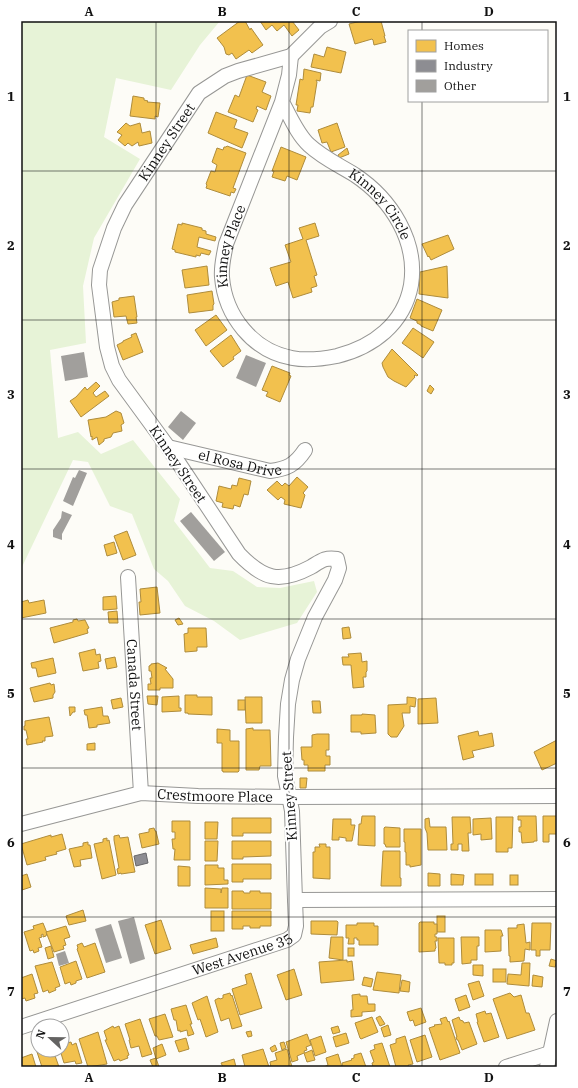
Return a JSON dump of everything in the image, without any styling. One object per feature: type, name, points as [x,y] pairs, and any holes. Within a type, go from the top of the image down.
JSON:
[{"type":"street","name":"Kinney Street","points":[[295,900],[292,811],[286,776],[286,737],[292,680],[306,638],[335,580],[339,568],[337,559],[329,558],[302,572],[289,576],[276,577],[263,574],[251,566],[239,554],[168,447],[119,380],[112,366],[107,347],[99,285],[103,261],[114,228],[125,205],[199,93],[225,76],[291,56],[320,27],[330,21]]},
{"type":"street","name":"Kinney Place","points":[[291,56],[289,74],[282,102],[226,244],[222,259],[224,293],[230,310],[238,324],[249,337],[276,354],[291,358],[304,360],[321,359],[347,353],[362,348],[386,332]]},
{"type":"street","name":"Kinney Circle","points":[[282,102],[302,137],[308,144],[321,155],[356,176],[371,188],[387,206],[406,235],[411,256],[411,286],[406,303],[386,332]]},
{"type":"street","name":"el Rosa Drive","points":[[168,447],[270,471],[282,469],[291,465],[305,450]]},
{"type":"street","name":"Canada Street","points":[[128,577],[141,794]]},
{"type":"street","name":"Crestmoore Place","points":[[21,824],[141,794],[290,797],[557,796]]},
{"type":"street","points":[[295,900],[557,899]]},
{"type":"street","name":"West Avenue 35","points":[[21,1027],[287,940],[294,935],[296,926],[295,900]]},
{"type":"street","points":[[547,1067],[557,1021]]},
{"type":"street","points":[[506,1067],[550,1053]]},
{"type":"green space","points":[[21,21],[220,21],[200,45],[171,90],[116,78],[104,137],[140,159],[94,238],[83,286],[86,343],[50,350],[58,438],[78,432],[101,454],[133,440],[180,499],[174,521],[210,568],[233,571],[257,587],[280,588],[314,581],[317,592],[297,623],[240,640],[214,621],[185,606],[168,581],[154,569],[132,514],[110,506],[88,462],[73,460],[21,569]]},
{"type":"building: Homes","points":[[240,21],[245,21],[250,30],[251,28],[263,45],[252,53],[249,50],[236,59],[232,53],[229,55],[226,54],[224,47],[217,38]]},
{"type":"building: Homes","points":[[260,21],[292,21],[299,30],[292,36],[284,25],[277,31],[272,25],[266,30]]},
{"type":"building: Homes","points":[[361,21],[381,21],[386,42],[374,45],[372,39],[355,44],[349,24]]},
{"type":"building: Homes","points":[[327,47],[346,52],[341,73],[311,67],[314,54],[324,57]]},
{"type":"building: Homes","points":[[304,69],[321,73],[320,81],[316,80],[317,82],[313,107],[311,107],[310,113],[297,111],[298,105],[296,105],[300,79],[303,80]]},
{"type":"building: Homes","points":[[247,75],[266,82],[262,92],[271,96],[266,110],[257,106],[256,109],[258,110],[253,122],[228,112],[235,95],[239,97]]},
{"type":"building: Homes","points":[[133,96],[144,98],[144,100],[148,101],[147,102],[160,103],[158,117],[155,116],[155,119],[130,116]]},
{"type":"building: Homes","points":[[216,112],[237,120],[234,128],[248,133],[242,148],[208,133]]},
{"type":"building: Homes","points":[[126,123],[130,126],[140,123],[142,133],[150,131],[152,143],[139,146],[138,142],[132,146],[128,143],[125,146],[118,140],[122,135],[117,132]]},
{"type":"building: Homes","points":[[337,123],[345,147],[331,152],[327,142],[322,143],[318,130]]},
{"type":"building: Homes","points":[[227,146],[246,153],[233,188],[236,189],[234,193],[231,192],[230,196],[206,188],[211,171],[215,172],[217,165],[212,162],[217,148],[223,150],[224,147]]},
{"type":"building: Homes","points":[[281,147],[306,157],[297,180],[287,176],[285,181],[272,177],[274,171],[272,171]]},
{"type":"building: Homes","points":[[347,148],[349,154],[339,158],[338,155]]},
{"type":"building: Homes","points":[[182,223],[202,228],[202,230],[206,231],[206,234],[216,237],[215,241],[199,237],[197,247],[211,251],[209,255],[201,253],[200,256],[196,255],[196,257],[175,252],[175,250],[172,249],[178,224],[182,225]]},
{"type":"building: Homes","points":[[315,223],[319,236],[306,240],[317,275],[314,276],[317,286],[311,288],[312,292],[293,298],[288,282],[276,286],[270,268],[291,262],[285,245],[303,239],[299,228]]},
{"type":"building: Homes","points":[[448,235],[454,249],[431,260],[422,244]]},
{"type":"building: Homes","points":[[207,266],[209,285],[185,288],[182,270]]},
{"type":"building: Homes","points":[[447,266],[448,298],[419,294],[420,272]]},
{"type":"building: Homes","points":[[212,291],[214,304],[213,310],[189,313],[187,295]]},
{"type":"building: Homes","points":[[134,296],[137,323],[128,324],[126,316],[114,317],[112,302],[119,300],[119,298]]},
{"type":"building: Homes","points":[[417,299],[442,310],[433,331],[421,326],[417,323],[417,321],[410,318]]},
{"type":"building: Homes","points":[[216,315],[227,330],[206,346],[195,330]]},
{"type":"building: Homes","points":[[413,328],[434,342],[423,358],[402,343]]},
{"type":"building: Homes","points":[[136,333],[143,352],[123,360],[117,345],[132,337],[131,335]]},
{"type":"building: Homes","points":[[231,335],[241,351],[233,357],[234,359],[223,367],[210,351]]},
{"type":"building: Homes","points":[[392,349],[418,375],[414,376],[415,377],[406,387],[388,377],[383,367],[382,363]]},
{"type":"building: Homes","points":[[272,366],[290,373],[289,375],[291,376],[280,402],[266,396],[268,392],[262,390]]},
{"type":"building: Homes","points":[[96,382],[100,386],[93,393],[96,397],[105,391],[109,396],[81,417],[70,401],[85,387],[87,390]]},
{"type":"building: Homes","points":[[430,385],[434,389],[431,394],[427,391]]},
{"type":"building: Homes","points":[[116,411],[121,413],[124,423],[121,425],[122,431],[113,433],[111,437],[104,439],[104,441],[99,445],[97,437],[92,440],[88,420],[106,417]]},
{"type":"building: Homes","points":[[297,477],[308,487],[303,493],[305,495],[301,508],[284,504],[285,500],[281,497],[278,500],[267,490],[277,481],[282,486],[285,483],[289,486]]},
{"type":"building: Homes","points":[[239,478],[251,481],[248,495],[244,494],[240,507],[234,505],[233,509],[222,507],[223,503],[216,501],[219,486],[231,489],[232,485],[237,486]]},
{"type":"building: Homes","points":[[127,531],[136,555],[123,560],[114,536]]},
{"type":"building: Homes","points":[[114,542],[117,553],[107,556],[104,545]]},
{"type":"building: Homes","points":[[157,587],[160,613],[140,615],[140,589]]},
{"type":"building: Homes","points":[[116,596],[117,609],[103,610],[103,597]]},
{"type":"building: Homes","points":[[28,600],[29,603],[44,600],[46,613],[21,618],[21,602]]},
{"type":"building: Homes","points":[[117,611],[118,623],[109,623],[108,612]]},
{"type":"building: Homes","points":[[179,618],[183,624],[178,625],[175,620]]},
{"type":"building: Homes","points":[[77,619],[78,621],[85,620],[89,628],[87,629],[88,633],[54,643],[50,628],[73,622],[73,620]]},
{"type":"building: Homes","points":[[349,627],[351,638],[343,639],[342,628]]},
{"type":"building: Homes","points":[[188,628],[206,628],[207,647],[197,647],[197,651],[185,652],[184,634],[188,633]]},
{"type":"building: Homes","points":[[95,649],[96,655],[100,654],[101,661],[98,662],[99,668],[83,671],[79,653]]},
{"type":"building: Homes","points":[[361,653],[362,662],[367,661],[366,677],[363,677],[364,687],[353,688],[351,665],[343,665],[342,657],[349,657],[348,654]]},
{"type":"building: Homes","points":[[115,657],[117,667],[107,669],[105,659]]},
{"type":"building: Homes","points":[[53,658],[56,673],[38,677],[36,668],[32,668],[31,663]]},
{"type":"building: Homes","points":[[158,663],[167,668],[165,669],[173,679],[173,688],[148,690],[148,684],[151,684],[150,678],[152,678],[151,671],[149,671],[149,666],[151,664]]},
{"type":"building: Homes","points":[[50,683],[51,685],[54,684],[55,692],[53,698],[34,702],[30,688]]},
{"type":"building: Homes","points":[[185,695],[212,697],[212,715],[185,713]]},
{"type":"building: Homes","points":[[147,696],[158,696],[157,705],[148,704]]},
{"type":"building: Homes","points":[[179,696],[179,708],[181,708],[181,711],[162,712],[162,697]]},
{"type":"building: Homes","points":[[245,697],[262,697],[262,723],[246,723]]},
{"type":"building: Homes","points":[[407,697],[416,698],[415,707],[410,706],[410,713],[402,713],[404,726],[397,737],[391,737],[388,734],[388,705],[407,704]]},
{"type":"building: Homes","points":[[121,698],[123,707],[113,709],[111,700]]},
{"type":"building: Homes","points":[[436,698],[438,723],[418,724],[418,699]]},
{"type":"building: Homes","points":[[238,700],[245,700],[245,710],[238,710]]},
{"type":"building: Homes","points":[[312,701],[320,701],[321,713],[313,713]]},
{"type":"building: Homes","points":[[69,707],[75,707],[75,712],[73,712],[70,716]]},
{"type":"building: Homes","points":[[102,707],[103,716],[108,716],[110,723],[89,728],[87,715],[85,715],[84,710]]},
{"type":"building: Homes","points":[[351,715],[375,715],[376,733],[361,734],[361,732],[351,732]]},
{"type":"building: Homes","points":[[49,717],[53,736],[45,737],[45,741],[42,741],[43,742],[27,745],[26,739],[28,739],[26,730],[24,730],[25,721]]},
{"type":"building: Homes","points":[[253,728],[253,730],[270,730],[271,766],[260,766],[259,770],[246,770],[246,729]]},
{"type":"building: Homes","points":[[217,729],[230,730],[230,741],[239,741],[238,772],[222,771],[222,743],[217,743]]},
{"type":"building: Homes","points":[[478,731],[479,736],[492,733],[494,746],[472,751],[474,757],[463,760],[458,736]]},
{"type":"building: Homes","points":[[329,734],[329,750],[326,750],[326,756],[330,756],[330,765],[325,765],[325,771],[308,771],[308,765],[304,765],[304,760],[302,760],[301,747],[312,747],[312,735]]},
{"type":"building: Homes","points":[[557,740],[557,763],[542,770],[534,752]]},
{"type":"building: Homes","points":[[95,743],[95,750],[87,750],[87,744]]},
{"type":"building: Homes","points":[[300,778],[307,778],[306,788],[300,788]]},
{"type":"building: Homes","points":[[362,816],[375,816],[375,846],[358,845],[359,824],[361,824]]},
{"type":"building: Homes","points":[[518,816],[536,816],[537,841],[522,843],[521,832],[519,832],[521,820],[518,820]]},
{"type":"building: Homes","points":[[543,816],[557,816],[557,834],[549,834],[549,842],[543,842]]},
{"type":"building: Homes","points":[[452,817],[470,817],[471,833],[468,833],[469,851],[462,851],[462,844],[458,844],[458,850],[451,850],[451,844],[453,844]]},
{"type":"building: Homes","points":[[496,817],[513,817],[512,848],[508,848],[508,852],[496,852]]},
{"type":"building: Homes","points":[[232,818],[271,818],[271,833],[243,833],[243,836],[232,836]]},
{"type":"building: Homes","points":[[429,818],[430,827],[446,827],[447,850],[428,850],[425,819]]},
{"type":"building: Homes","points":[[491,818],[492,839],[481,840],[481,834],[473,835],[473,819]]},
{"type":"building: Homes","points":[[333,819],[351,819],[351,825],[355,825],[352,841],[346,841],[346,838],[339,837],[339,840],[332,840]]},
{"type":"building: Homes","points":[[172,821],[190,821],[190,860],[174,860],[175,849],[173,849],[172,839],[175,839],[175,832],[172,832]]},
{"type":"building: Homes","points":[[205,822],[218,822],[217,839],[205,839]]},
{"type":"building: Homes","points":[[385,827],[400,828],[400,847],[386,847],[384,844]]},
{"type":"building: Homes","points":[[154,828],[159,844],[142,848],[139,834],[149,832],[149,829]]},
{"type":"building: Homes","points":[[404,829],[421,829],[421,865],[410,867],[410,865],[406,865]]},
{"type":"building: Homes","points":[[62,834],[66,849],[56,852],[57,854],[45,857],[46,860],[27,865],[21,844],[51,835],[51,837]]},
{"type":"building: Homes","points":[[119,835],[120,838],[128,837],[135,872],[118,874],[117,869],[119,868],[114,836]]},
{"type":"building: Homes","points":[[107,838],[107,841],[109,840],[116,875],[102,879],[94,844],[103,842],[103,839]]},
{"type":"building: Homes","points":[[205,841],[218,841],[217,861],[205,861]]},
{"type":"building: Homes","points":[[232,841],[271,841],[271,856],[232,859]]},
{"type":"building: Homes","points":[[88,842],[88,845],[90,845],[92,858],[80,860],[81,866],[74,867],[69,849],[83,846],[83,843]]},
{"type":"building: Homes","points":[[319,844],[326,844],[326,847],[330,847],[330,879],[313,878],[313,852],[315,852],[315,847],[320,847]]},
{"type":"building: Homes","points":[[383,851],[400,851],[401,886],[381,886]]},
{"type":"building: Homes","points":[[232,864],[271,864],[271,879],[243,879],[243,882],[232,882]]},
{"type":"building: Homes","points":[[205,865],[218,865],[218,868],[224,868],[224,880],[228,880],[228,884],[205,885]]},
{"type":"building: Homes","points":[[178,866],[190,867],[190,886],[178,886]]},
{"type":"building: Homes","points":[[428,873],[440,874],[440,886],[428,886]]},
{"type":"building: Homes","points":[[27,874],[31,887],[22,890],[21,876]]},
{"type":"building: Homes","points":[[451,874],[464,875],[463,885],[451,885]]},
{"type":"building: Homes","points":[[475,874],[493,874],[493,885],[475,885]]},
{"type":"building: Homes","points":[[510,875],[518,875],[518,885],[510,885]]},
{"type":"building: Homes","points":[[205,888],[221,889],[221,893],[222,888],[228,888],[228,908],[205,908]]},
{"type":"building: Homes","points":[[232,891],[243,891],[244,893],[250,893],[250,891],[260,891],[260,893],[271,893],[271,909],[232,909]]},
{"type":"building: Homes","points":[[83,910],[86,921],[69,925],[66,916]]},
{"type":"building: Homes","points":[[211,911],[224,911],[224,931],[211,931]]},
{"type":"building: Homes","points":[[232,911],[271,911],[271,926],[250,928],[250,926],[243,926],[243,929],[232,929]]},
{"type":"building: Homes","points":[[437,916],[445,916],[445,932],[437,932]]},
{"type":"building: Homes","points":[[161,920],[171,949],[155,954],[145,925]]},
{"type":"building: Homes","points":[[311,921],[337,921],[337,935],[311,934]]},
{"type":"building: Homes","points":[[420,922],[434,922],[434,924],[437,924],[437,934],[435,934],[435,937],[437,937],[437,941],[435,941],[435,951],[419,952]]},
{"type":"building: Homes","points":[[43,923],[47,933],[46,936],[43,937],[43,934],[41,935],[42,937],[39,938],[42,947],[38,948],[39,951],[34,953],[33,950],[30,951],[24,932],[34,929],[33,926]]},
{"type":"building: Homes","points":[[357,923],[374,923],[374,926],[378,926],[378,945],[359,945],[359,940],[357,940],[357,938],[354,938],[354,944],[348,944],[349,938],[346,938],[346,925],[357,925]]},
{"type":"building: Homes","points":[[532,923],[551,923],[550,950],[540,950],[540,956],[536,956],[536,950],[531,950]]},
{"type":"building: Homes","points":[[524,924],[526,943],[530,942],[530,950],[525,949],[524,961],[510,962],[508,928],[517,928],[517,925]]},
{"type":"building: Homes","points":[[66,926],[70,937],[64,939],[66,945],[63,946],[64,949],[54,952],[46,932]]},
{"type":"building: Homes","points":[[485,930],[501,930],[503,936],[501,936],[501,951],[485,952]]},
{"type":"building: Homes","points":[[331,937],[343,937],[343,960],[329,958]]},
{"type":"building: Homes","points":[[461,937],[479,937],[479,946],[477,946],[477,960],[471,960],[471,963],[462,964]]},
{"type":"building: Homes","points":[[216,938],[218,947],[193,954],[190,945]]},
{"type":"building: Homes","points":[[438,938],[454,938],[454,963],[452,963],[452,965],[439,963]]},
{"type":"building: Homes","points":[[82,943],[84,947],[95,943],[105,972],[87,978],[77,949],[77,945]]},
{"type":"building: Homes","points":[[51,946],[54,957],[48,959],[45,948]]},
{"type":"building: Homes","points":[[348,948],[354,948],[354,956],[348,956]]},
{"type":"building: Homes","points":[[551,959],[557,961],[555,967],[549,966]]},
{"type":"building: Homes","points":[[347,960],[347,962],[352,961],[354,980],[321,983],[319,962]]},
{"type":"building: Homes","points":[[76,961],[82,979],[71,985],[70,982],[65,984],[60,967]]},
{"type":"building: Homes","points":[[52,962],[60,986],[55,988],[56,990],[49,993],[48,990],[43,992],[35,966]]},
{"type":"building: Homes","points":[[522,963],[530,963],[529,986],[507,984],[508,974],[521,975]]},
{"type":"building: Homes","points":[[473,965],[483,965],[483,976],[473,975]]},
{"type":"building: Homes","points":[[294,969],[302,995],[286,1000],[277,975]]},
{"type":"building: Homes","points":[[493,969],[506,969],[506,982],[493,982]]},
{"type":"building: Homes","points":[[377,972],[401,975],[399,993],[373,990]]},
{"type":"building: Homes","points":[[251,973],[262,1008],[240,1015],[232,989],[247,984],[245,975]]},
{"type":"building: Homes","points":[[32,974],[38,993],[34,994],[35,998],[26,1001],[25,998],[21,999],[21,978]]},
{"type":"building: Homes","points":[[533,975],[543,977],[542,987],[532,986]]},
{"type":"building: Homes","points":[[364,977],[373,979],[371,987],[362,985]]},
{"type":"building: Homes","points":[[402,980],[410,982],[409,992],[400,991]]},
{"type":"building: Homes","points":[[479,981],[484,996],[473,1000],[468,984]]},
{"type":"building: Homes","points":[[230,993],[242,1026],[232,1029],[229,1018],[221,1021],[215,1001],[219,998],[223,998],[223,995]]},
{"type":"building: Homes","points":[[510,993],[514,997],[521,995],[526,1013],[529,1013],[535,1030],[507,1039],[493,999]]},
{"type":"building: Homes","points":[[360,994],[360,996],[367,996],[368,1004],[375,1004],[375,1011],[362,1012],[362,1016],[351,1017],[351,1010],[353,1010],[352,995]]},
{"type":"building: Homes","points":[[466,995],[470,1007],[459,1011],[455,999]]},
{"type":"building: Homes","points":[[207,996],[218,1032],[206,1037],[200,1019],[198,1020],[192,1003]]},
{"type":"building: Homes","points":[[186,1005],[194,1034],[188,1036],[187,1030],[180,1032],[180,1030],[178,1031],[176,1020],[174,1020],[171,1009]]},
{"type":"building: Homes","points":[[421,1008],[426,1022],[415,1026],[413,1020],[410,1021],[407,1012]]},
{"type":"building: Homes","points":[[485,1011],[486,1014],[491,1013],[499,1037],[484,1042],[477,1022],[476,1014]]},
{"type":"building: Homes","points":[[165,1014],[173,1037],[159,1040],[157,1036],[155,1036],[149,1019]]},
{"type":"building: Homes","points":[[380,1016],[385,1024],[380,1026],[376,1018]]},
{"type":"building: Homes","points":[[372,1017],[378,1032],[361,1039],[355,1023]]},
{"type":"building: Homes","points":[[446,1017],[448,1022],[449,1021],[460,1053],[440,1060],[429,1028],[435,1026],[434,1025],[442,1024],[440,1019]]},
{"type":"building: Homes","points":[[459,1017],[464,1023],[469,1022],[477,1044],[462,1050],[456,1037],[452,1020]]},
{"type":"building: Homes","points":[[140,1019],[152,1054],[142,1057],[139,1046],[131,1048],[125,1024]]},
{"type":"building: Homes","points":[[388,1025],[391,1035],[384,1037],[381,1028]]},
{"type":"building: Homes","points":[[113,1026],[114,1028],[119,1026],[129,1055],[127,1056],[128,1058],[120,1061],[119,1059],[114,1061],[105,1040],[107,1040],[104,1031]]},
{"type":"building: Homes","points":[[338,1026],[340,1032],[333,1034],[331,1028]]},
{"type":"building: Homes","points":[[251,1031],[252,1036],[248,1037],[246,1032]]},
{"type":"building: Homes","points":[[98,1032],[107,1064],[88,1067],[79,1039]]},
{"type":"building: Homes","points":[[346,1033],[349,1043],[336,1047],[333,1037]]},
{"type":"building: Homes","points":[[307,1034],[311,1045],[306,1047],[307,1050],[304,1051],[305,1053],[312,1050],[315,1060],[307,1062],[304,1053],[297,1056],[298,1060],[292,1062],[286,1042]]},
{"type":"building: Homes","points":[[425,1035],[432,1057],[417,1062],[410,1040]]},
{"type":"building: Homes","points":[[321,1036],[326,1052],[315,1056],[310,1040]]},
{"type":"building: Homes","points":[[405,1036],[413,1064],[408,1065],[409,1067],[396,1067],[390,1045],[396,1043],[396,1039]]},
{"type":"building: Homes","points":[[186,1038],[189,1049],[179,1052],[175,1041]]},
{"type":"building: Homes","points":[[70,1042],[72,1045],[76,1043],[82,1063],[76,1064],[75,1061],[64,1063],[62,1058],[70,1058]]},
{"type":"building: Homes","points":[[284,1042],[286,1048],[282,1050],[280,1043]]},
{"type":"building: Homes","points":[[382,1043],[390,1067],[373,1067],[372,1063],[374,1062],[370,1051],[375,1049],[374,1045]]},
{"type":"building: Homes","points":[[162,1044],[166,1055],[156,1059],[153,1048]]},
{"type":"building: Homes","points":[[275,1045],[277,1050],[272,1052],[270,1048]]},
{"type":"building: Homes","points":[[263,1049],[269,1067],[245,1067],[242,1055]]},
{"type":"building: Homes","points":[[287,1049],[292,1067],[271,1067],[270,1062],[277,1060],[275,1053]]},
{"type":"building: Homes","points":[[361,1053],[366,1067],[343,1067],[342,1063],[352,1060],[351,1059],[354,1058],[354,1055]]},
{"type":"building: Homes","points":[[338,1054],[342,1067],[324,1067],[328,1065],[326,1058]]},
{"type":"building: Homes","points":[[30,1055],[30,1058],[33,1058],[36,1067],[21,1067],[21,1058]]},
{"type":"building: Homes","points":[[39,1058],[56,1058],[59,1067],[42,1067]]},
{"type":"building: Homes","points":[[156,1058],[159,1067],[153,1067],[150,1060]]},
{"type":"building: Homes","points":[[234,1059],[236,1067],[223,1067],[221,1063]]},
{"type":"building: Industry","points":[[146,853],[148,863],[136,866],[134,856]]},
{"type":"building: Other","points":[[84,352],[88,377],[65,381],[61,356]]},
{"type":"building: Other","points":[[246,355],[266,363],[256,387],[236,378]]},
{"type":"building: Other","points":[[181,411],[196,423],[183,440],[168,427]]},
{"type":"building: Other","points":[[79,470],[87,473],[73,506],[63,501],[73,477],[75,478]]},
{"type":"building: Other","points":[[62,511],[72,515],[62,534],[62,540],[53,537],[53,530],[61,518]]},
{"type":"building: Other","points":[[191,512],[225,552],[214,561],[180,521]]},
{"type":"building: Other","points":[[134,917],[145,959],[130,964],[118,921]]},
{"type":"building: Other","points":[[111,924],[122,958],[106,963],[95,929]]},
{"type":"building: Other","points":[[65,951],[69,963],[59,966],[56,954]]}]
